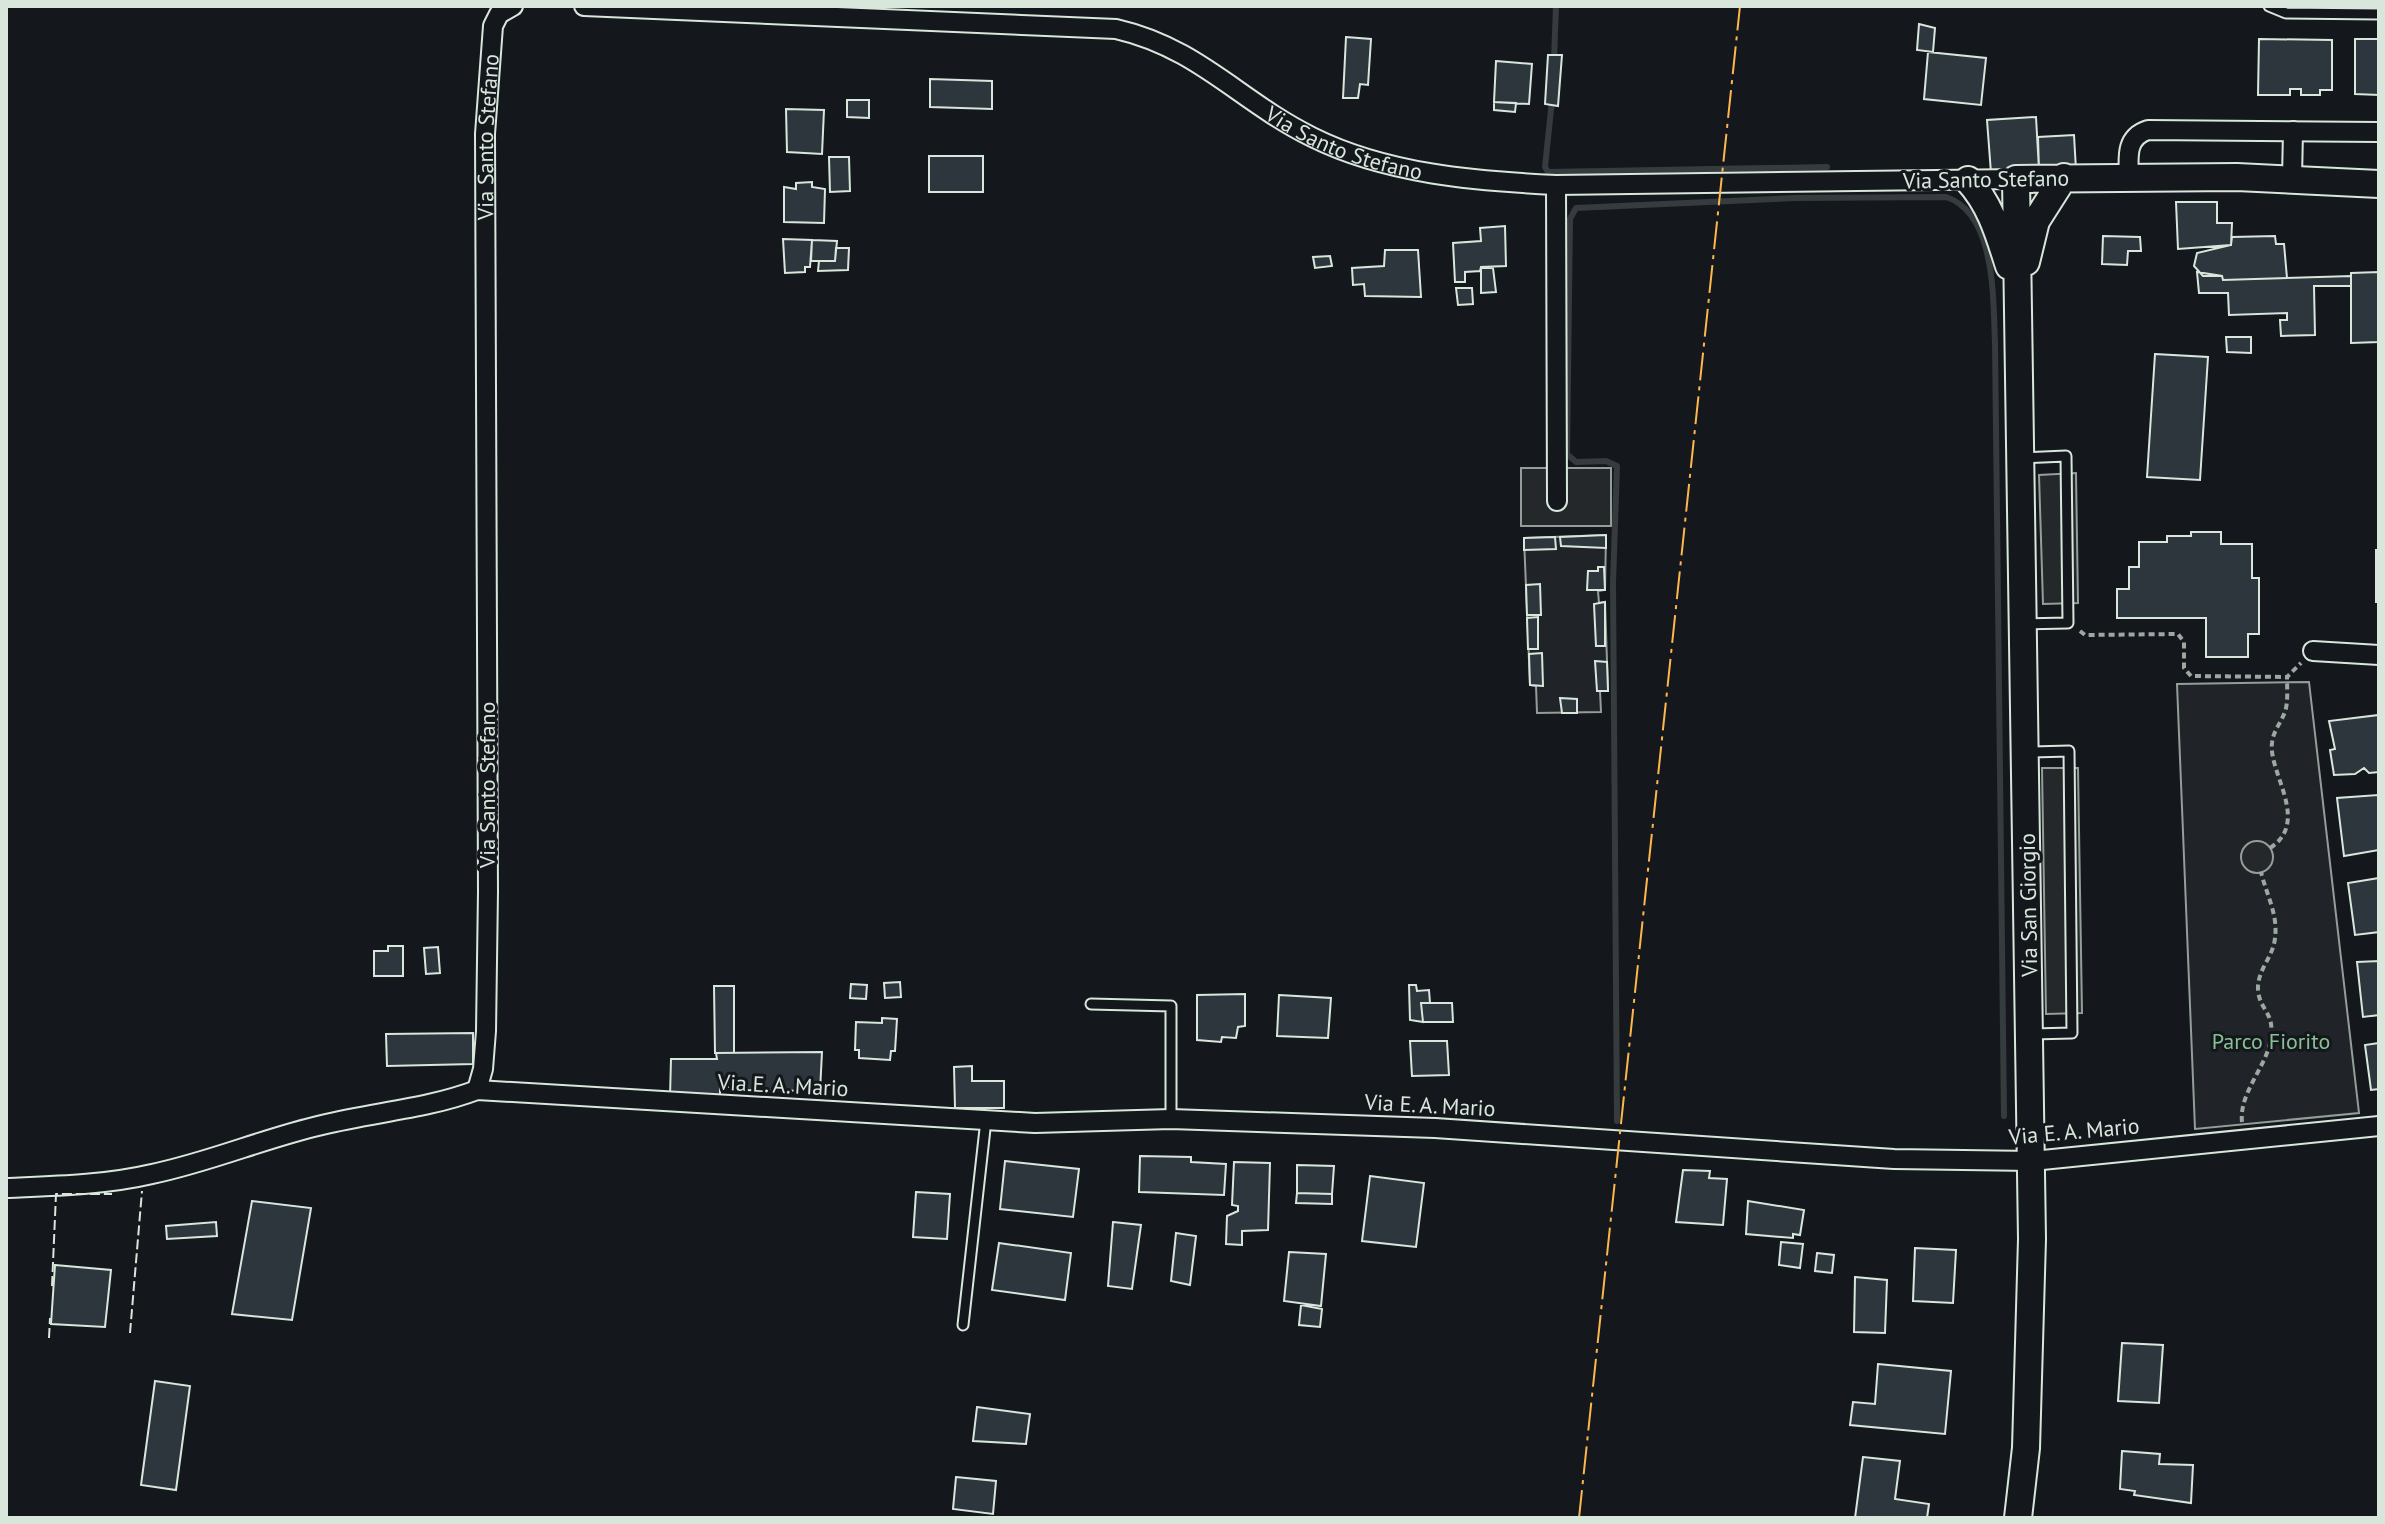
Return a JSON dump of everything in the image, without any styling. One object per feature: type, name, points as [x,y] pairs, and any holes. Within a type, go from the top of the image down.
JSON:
[{"type":"street","name":"Via Santo Stefano","points":[[477,1090],[483,1069],[486,1031],[488,891],[485,134],[493,26],[511,6]]},
{"type":"street","name":"Via Santo Stefano","points":[[584,6],[1116,29],[1154,38],[1185,54],[1277,117],[1347,152],[1384,164],[1492,182],[1556,185],[2129,176],[2292,178],[2379,184]]},
{"type":"street","points":[[2129,176],[2131,141],[2137,133],[2148,130],[2379,132]]},
{"type":"street","points":[[2292,178],[2293,131]]},
{"type":"street","name":"Via San Giorgio","points":[[2017,292],[2036,221],[2064,177]]},
{"type":"street","name":"Via San Giorgio","points":[[2016,179],[2032,1161],[2026,1448],[2018,1518]]},
{"type":"street","name":"Via San Giorgio","points":[[1968,180],[1982,195],[1996,223],[2017,292]]},
{"type":"street","points":[[1556,185],[1557,501]]},
{"type":"street","points":[[2313,651],[2379,655]]},
{"type":"street","points":[[6,1188],[109,1182],[155,1174],[261,1140],[326,1124],[422,1107],[477,1090]]},
{"type":"street","name":"Via E. A. Mario","points":[[477,1090],[1035,1123],[1171,1119],[1435,1128],[1894,1159],[2032,1161],[2379,1126]]},
{"type":"lane","points":[[2269,6],[2286,13],[2379,14]]},
{"type":"lane","points":[[2020,458],[2066,456],[2068,623],[2022,624]]},
{"type":"lane","points":[[2024,752],[2069,751],[2072,1033],[2030,1034]]},
{"type":"lane","points":[[1091,1004],[1171,1006],[1171,1119]]},
{"type":"lane","points":[[963,1325],[986,1120]]},
{"type":"path","points":[[2068,623],[2085,635],[2178,634],[2184,642],[2184,668],[2191,676],[2287,677]]},
{"type":"path","points":[[2270,848],[2277,843],[2288,819],[2272,744],[2286,707],[2287,677],[2313,651]]},
{"type":"path","points":[[2243,1140],[2241,1115],[2269,1048],[2271,1029],[2271,1013],[2261,1001],[2258,988],[2263,965],[2274,945],[2276,915],[2261,872]]},
{"type":"green space","points":[[1606,535],[1605,590],[1598,591],[1599,603],[1605,602],[1608,691],[1600,691],[1601,712],[1537,713],[1536,686],[1530,685],[1524,538]]},
{"type":"green space","name":"Parco Fiorito","points":[[2309,682],[2359,1113],[2195,1129],[2177,684]]},
{"type":"shaded area","points":[[1521,468],[1611,468],[1611,526],[1521,526]]},
{"type":"shaded area","points":[[2076,473],[2078,603],[2043,604],[2039,475]]},
{"type":"shaded area","points":[[2042,768],[2078,768],[2082,1013],[2046,1014]]},
{"type":"shaded area","points":[[2257,841],[2268,846],[2273,857],[2268,868],[2257,873],[2246,868],[2241,857],[2246,846]]},
{"type":"building","points":[[1919,24],[1935,28],[1933,52],[1917,50]]},
{"type":"building","points":[[1346,37],[1371,39],[1368,85],[1360,84],[1358,98],[1343,98]]},
{"type":"building","points":[[2259,39],[2332,40],[2332,90],[2320,90],[2320,95],[2301,95],[2301,89],[2290,89],[2290,95],[2258,95]]},
{"type":"building","points":[[2355,39],[2379,39],[2379,95],[2355,94]]},
{"type":"building","points":[[1928,52],[1986,58],[1981,105],[1924,99]]},
{"type":"building","points":[[1548,55],[1562,55],[1558,106],[1545,104]]},
{"type":"building","points":[[1496,61],[1532,64],[1529,104],[1494,102]]},
{"type":"building","points":[[930,79],[992,81],[992,109],[930,107]]},
{"type":"building","points":[[847,100],[869,100],[869,118],[847,117]]},
{"type":"building","points":[[1494,102],[1516,103],[1515,112],[1494,110]]},
{"type":"building","points":[[786,109],[824,110],[822,154],[787,152]]},
{"type":"building","points":[[2036,117],[2039,170],[1991,173],[1987,120]]},
{"type":"building","points":[[2074,135],[2076,170],[2039,170],[2038,137]]},
{"type":"building","points":[[929,156],[983,156],[983,192],[929,192]]},
{"type":"building","points":[[829,157],[849,157],[850,191],[830,192]]},
{"type":"building","points":[[812,182],[812,187],[825,189],[824,223],[784,222],[784,187],[796,189],[796,183]]},
{"type":"building","points":[[2176,202],[2217,202],[2217,223],[2232,223],[2231,245],[2178,249]]},
{"type":"building","points":[[1505,226],[1506,266],[1481,267],[1480,271],[1465,272],[1465,282],[1455,282],[1453,243],[1481,241],[1480,228]]},
{"type":"building","points":[[2103,236],[2140,237],[2141,251],[2128,251],[2127,265],[2102,264]]},
{"type":"building","points":[[2275,236],[2276,244],[2284,244],[2287,278],[2223,280],[2222,276],[2203,276],[2194,266],[2197,253],[2231,245],[2232,237]]},
{"type":"building","points":[[783,239],[812,240],[810,267],[805,267],[805,272],[785,273]]},
{"type":"building","points":[[812,240],[837,241],[835,261],[811,261]]},
{"type":"building","points":[[836,248],[849,248],[848,270],[818,271],[819,261],[835,261]]},
{"type":"building","points":[[1385,250],[1418,250],[1421,297],[1365,296],[1364,284],[1353,285],[1352,268],[1384,266]]},
{"type":"building","points":[[1330,256],[1332,266],[1315,268],[1313,257]]},
{"type":"building","points":[[1481,268],[1493,268],[1496,292],[1481,293]]},
{"type":"building","points":[[2197,272],[2222,276],[2223,280],[2351,276],[2351,286],[2314,286],[2315,335],[2281,336],[2280,320],[2287,320],[2287,313],[2229,315],[2228,293],[2199,293]]},
{"type":"building","points":[[2379,272],[2379,342],[2351,343],[2351,273]]},
{"type":"building","points":[[1456,288],[1472,288],[1473,304],[1458,305]]},
{"type":"building","points":[[2226,337],[2251,337],[2251,353],[2227,352]]},
{"type":"building","points":[[2155,354],[2208,357],[2200,480],[2147,477]]},
{"type":"building","points":[[2191,532],[2221,532],[2221,544],[2252,544],[2252,578],[2259,578],[2259,634],[2248,634],[2248,657],[2206,657],[2206,618],[2117,618],[2117,589],[2129,589],[2129,567],[2139,567],[2139,542],[2167,542],[2167,536],[2191,536]]},
{"type":"building","points":[[1606,535],[1606,548],[1561,546],[1560,537]]},
{"type":"building","points":[[1555,537],[1556,549],[1524,550],[1524,538]]},
{"type":"building","points":[[2376,550],[2379,550],[2379,602],[2376,602]]},
{"type":"building","points":[[1598,567],[1604,567],[1605,590],[1587,590],[1588,571],[1598,571]]},
{"type":"building","points":[[1540,584],[1541,615],[1527,615],[1526,585]]},
{"type":"building","points":[[1605,602],[1605,646],[1596,646],[1594,604]]},
{"type":"building","points":[[1538,617],[1538,649],[1528,649],[1527,618]]},
{"type":"building","points":[[1542,653],[1543,686],[1530,685],[1529,654]]},
{"type":"building","points":[[1595,661],[1607,662],[1608,691],[1597,691]]},
{"type":"building","points":[[1560,698],[1577,699],[1577,713],[1562,713]]},
{"type":"building","points":[[2379,715],[2379,772],[2369,773],[2364,768],[2355,774],[2334,775],[2330,750],[2335,749],[2329,721]]},
{"type":"building","points":[[2378,795],[2379,850],[2344,856],[2337,798]]},
{"type":"building","points":[[2379,878],[2379,932],[2355,935],[2348,883]]},
{"type":"building","points":[[388,946],[403,946],[403,976],[374,976],[374,951],[388,951]]},
{"type":"building","points":[[438,947],[440,973],[426,974],[424,948]]},
{"type":"building","points":[[2379,961],[2379,1015],[2363,1017],[2357,962]]},
{"type":"building","points":[[900,982],[901,997],[885,998],[884,983]]},
{"type":"building","points":[[851,984],[867,985],[866,999],[850,998]]},
{"type":"building","points":[[1409,985],[1416,985],[1417,991],[1429,990],[1430,1003],[1421,1003],[1423,1022],[1410,1020]]},
{"type":"building","points":[[714,986],[734,986],[734,1053],[715,1053]]},
{"type":"building","points":[[1245,994],[1245,1026],[1238,1027],[1236,1038],[1222,1037],[1221,1042],[1197,1040],[1197,995]]},
{"type":"building","points":[[1279,995],[1331,998],[1328,1038],[1277,1036]]},
{"type":"building","points":[[1421,1003],[1452,1003],[1453,1022],[1423,1022]]},
{"type":"building","points":[[882,1018],[897,1019],[895,1051],[891,1051],[890,1060],[859,1058],[859,1050],[855,1050],[856,1022],[882,1023]]},
{"type":"building","points":[[473,1033],[473,1064],[387,1066],[386,1034]]},
{"type":"building","points":[[1410,1041],[1447,1041],[1449,1075],[1412,1076]]},
{"type":"building","points":[[2379,1043],[2379,1089],[2371,1090],[2365,1045]]},
{"type":"building","points":[[822,1052],[820,1091],[720,1087],[720,1098],[670,1097],[671,1059],[717,1059],[716,1053]]},
{"type":"building","points":[[972,1066],[972,1081],[1004,1081],[1004,1108],[955,1108],[954,1067]]},
{"type":"building","points":[[1140,1156],[1191,1157],[1191,1162],[1226,1164],[1224,1195],[1139,1192]]},
{"type":"building","points":[[1005,1161],[1079,1169],[1073,1217],[1000,1209]]},
{"type":"building","points":[[1234,1162],[1270,1163],[1268,1230],[1242,1231],[1242,1245],[1226,1244],[1227,1216],[1238,1211],[1238,1206],[1232,1205]]},
{"type":"building","points":[[1297,1165],[1334,1166],[1332,1194],[1297,1193]]},
{"type":"building","points":[[1683,1170],[1710,1171],[1709,1178],[1727,1179],[1723,1225],[1676,1222]]},
{"type":"building","points":[[1370,1176],[1424,1183],[1416,1247],[1362,1241]]},
{"type":"building","points":[[916,1192],[950,1194],[947,1239],[913,1237]]},
{"type":"building","points":[[1297,1193],[1332,1194],[1332,1204],[1296,1203]]},
{"type":"building","points":[[252,1201],[311,1208],[292,1320],[232,1314]]},
{"type":"building","points":[[1748,1201],[1804,1210],[1800,1235],[1793,1234],[1793,1238],[1746,1234]]},
{"type":"building","points":[[216,1222],[217,1236],[167,1239],[166,1226]]},
{"type":"building","points":[[1113,1222],[1141,1225],[1132,1289],[1108,1286]]},
{"type":"building","points":[[1176,1233],[1196,1236],[1190,1285],[1171,1281]]},
{"type":"building","points":[[1781,1242],[1803,1244],[1800,1268],[1779,1265]]},
{"type":"building","points":[[999,1243],[1071,1253],[1065,1300],[992,1290]]},
{"type":"building","points":[[1915,1248],[1956,1250],[1953,1303],[1913,1301]]},
{"type":"building","points":[[1289,1252],[1326,1254],[1321,1306],[1284,1301]]},
{"type":"building","points":[[1817,1253],[1834,1255],[1832,1273],[1815,1271]]},
{"type":"building","points":[[55,1265],[111,1270],[105,1327],[51,1324]]},
{"type":"building","points":[[1855,1277],[1887,1280],[1885,1333],[1854,1332]]},
{"type":"building","points":[[1301,1305],[1322,1309],[1320,1327],[1299,1325]]},
{"type":"building","points":[[2122,1343],[2163,1345],[2159,1403],[2118,1401]]},
{"type":"building","points":[[1878,1364],[1951,1371],[1945,1434],[1850,1425],[1853,1402],[1875,1404]]},
{"type":"building","points":[[155,1381],[190,1386],[176,1490],[141,1485]]},
{"type":"building","points":[[977,1407],[1030,1414],[1026,1444],[973,1441]]},
{"type":"building","points":[[2122,1451],[2160,1454],[2159,1464],[2193,1465],[2191,1503],[2134,1495],[2135,1491],[2120,1489]]},
{"type":"building","points":[[1863,1457],[1900,1461],[1895,1499],[1929,1504],[1927,1518],[1855,1518]]},
{"type":"building","points":[[956,1477],[996,1481],[993,1514],[953,1509]]},
{"type":"waterway","points":[[1554,60],[1556,6]]},
{"type":"waterway","points":[[1552,100],[1545,167],[1548,172],[1827,167]]},
{"type":"waterway","points":[[1617,1121],[1613,583],[1617,466],[1606,461],[1576,462],[1567,454],[1570,219],[1576,208],[1795,198],[1946,197],[1962,206],[1974,220],[1988,260],[1995,343],[2004,1116]]},
{"type":"fence","points":[[130,1333],[142,1191]]},
{"type":"fence","points":[[52,1286],[56,1194],[112,1194]]},
{"type":"fence","points":[[49,1338],[50,1318]]},
{"type":"power","points":[[1579,1518],[1740,6]]}]
